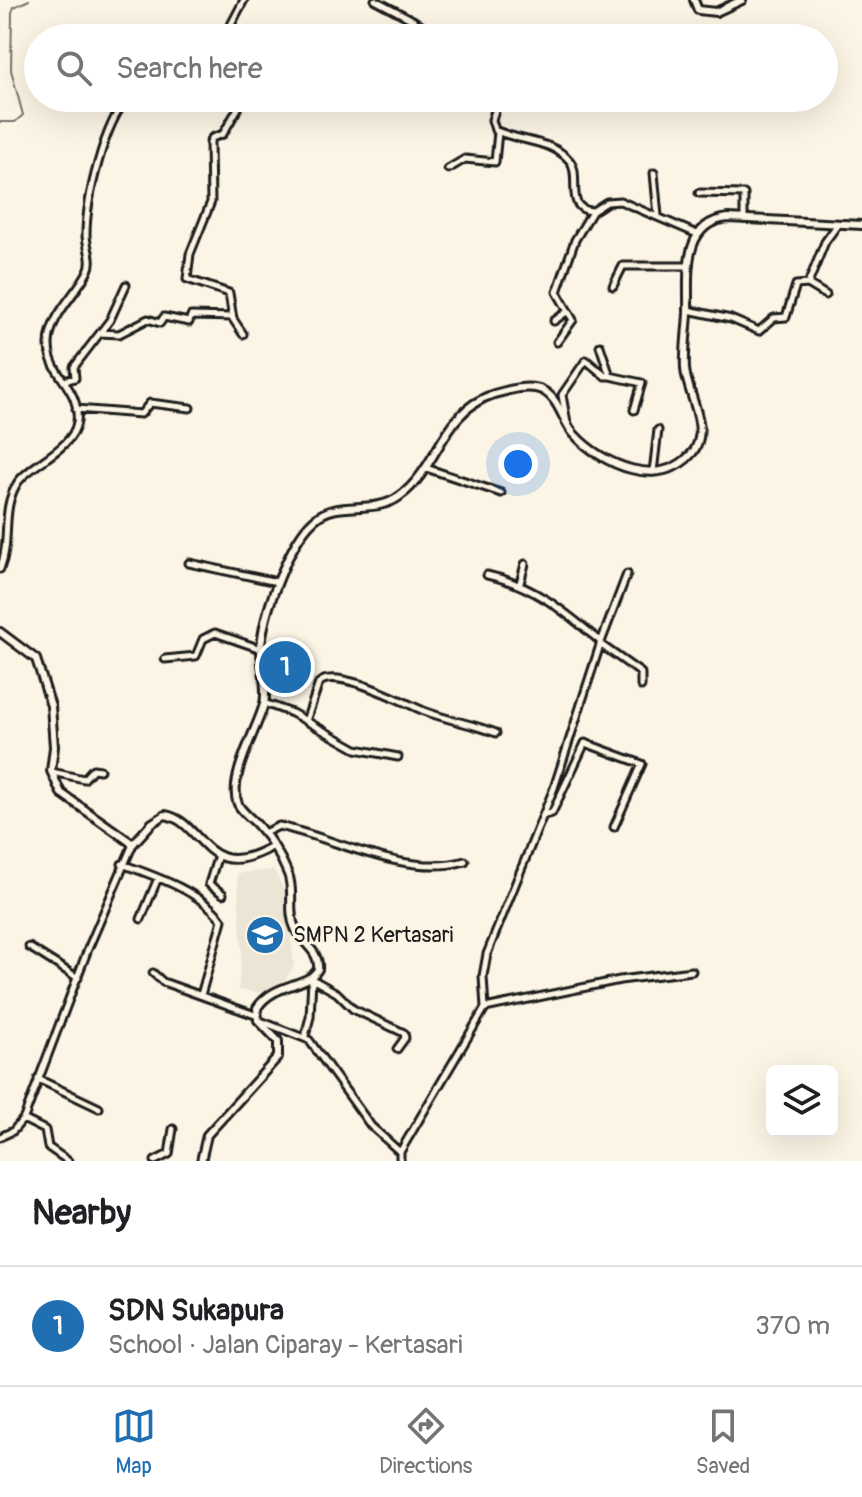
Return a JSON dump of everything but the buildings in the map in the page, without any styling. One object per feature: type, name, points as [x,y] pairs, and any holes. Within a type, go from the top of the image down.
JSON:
[{"type":"main road","points":[[694,0],[698,10],[709,13],[742,0]]},
{"type":"main road","points":[[201,1161],[207,1135],[278,1057],[278,1041],[257,1018],[261,1002],[281,987],[312,979],[318,969],[318,958],[295,928],[290,880],[273,846],[245,814],[236,795],[241,769],[264,703],[261,649],[277,582],[314,519],[331,511],[372,508],[393,502],[416,483],[435,447],[464,412],[495,394],[522,388],[541,390],[552,397],[567,424],[582,442],[613,461],[653,472],[673,468],[695,448],[700,437],[685,369],[689,266],[697,234],[716,219],[862,225]]},
{"type":"main road","points":[[0,632],[36,659],[53,718],[51,771],[61,793],[133,844],[152,823],[165,815],[175,819],[218,855],[248,856],[273,846]]},
{"type":"street","points":[[231,24],[244,0]]},
{"type":"street","points":[[375,0],[419,24]]},
{"type":"street","points":[[0,569],[6,502],[28,471],[66,442],[77,423],[76,409],[66,380],[51,363],[49,341],[57,319],[90,266],[86,235],[91,182],[118,112]]},
{"type":"street","points":[[236,112],[223,134],[210,142],[211,202],[190,254],[187,279],[229,293],[233,317],[243,334]]},
{"type":"street","points":[[495,112],[492,125],[498,132],[545,145],[569,159],[573,169],[575,201],[586,211],[615,201],[697,234]]},
{"type":"street","points":[[448,169],[465,159],[495,162],[498,132]]},
{"type":"street","points":[[654,173],[658,216]]},
{"type":"street","points":[[699,193],[744,194],[744,219]]},
{"type":"street","points":[[557,342],[573,320],[557,292],[575,240],[593,211]]},
{"type":"street","points":[[808,284],[825,242],[839,223]]},
{"type":"street","points":[[613,286],[623,266],[689,266]]},
{"type":"street","points":[[688,310],[731,319],[759,331],[774,318],[786,317],[796,285],[808,284],[826,295]]},
{"type":"street","points":[[66,380],[75,378],[74,367],[100,333],[126,285]]},
{"type":"street","points":[[554,321],[568,311]]},
{"type":"street","points":[[100,333],[119,334],[148,319],[160,323],[164,317],[189,322],[191,316],[233,317]]},
{"type":"street","points":[[600,346],[610,376]]},
{"type":"street","points":[[567,424],[562,395],[586,360],[607,378],[610,376],[642,383],[634,410]]},
{"type":"street","points":[[76,409],[141,414],[150,403],[190,408]]},
{"type":"street","points":[[653,472],[658,430]]},
{"type":"street","points":[[425,467],[501,493]]},
{"type":"street","points":[[189,563],[277,582]]},
{"type":"street","points":[[520,583],[525,564]]},
{"type":"street","points":[[401,1160],[400,1152],[485,1008],[483,976],[487,954],[544,815],[600,643],[627,574]]},
{"type":"street","points":[[487,575],[520,583],[579,621],[600,643],[641,673],[641,686]]},
{"type":"street","points":[[165,659],[196,656],[203,639],[215,633],[261,649]]},
{"type":"street","points":[[306,721],[319,683],[329,678],[375,688],[424,711],[496,733]]},
{"type":"street","points":[[264,703],[306,721],[356,749],[398,757]]},
{"type":"street","points":[[544,815],[552,813],[585,743],[642,764],[614,827]]},
{"type":"street","points":[[51,771],[84,779],[93,769],[100,770]]},
{"type":"street","points":[[264,833],[279,826],[380,857],[448,865],[465,861]]},
{"type":"street","points":[[0,1137],[13,1131],[23,1119],[122,864],[133,844]]},
{"type":"street","points":[[218,855],[209,884],[223,894]]},
{"type":"street","points":[[122,864],[158,878],[215,911],[222,920],[201,995]]},
{"type":"street","points":[[141,919],[158,878]]},
{"type":"street","points":[[29,947],[78,978]]},
{"type":"street","points":[[485,1008],[620,980],[692,971]]},
{"type":"street","points":[[153,973],[163,982],[305,1036],[371,1126],[400,1152]]},
{"type":"street","points":[[305,1036],[310,1017],[312,979],[337,993],[353,1009],[404,1033],[405,1038],[397,1049]]},
{"type":"street","points":[[38,1079],[99,1108]]},
{"type":"street","points":[[23,1119],[45,1130],[48,1147],[68,1161]]},
{"type":"street","points":[[155,1161],[169,1154],[173,1129]]},
{"type":"shaded area","points":[[266,653],[304,661],[296,684],[269,685]]},
{"type":"shaded area","name":"SMPN 2 Kertasari","points":[[274,870],[286,893],[294,965],[285,981],[264,993],[238,990],[242,951],[237,873]]},
{"type":"waterway","points":[[0,122],[15,122],[23,115],[11,70],[12,12],[14,7],[29,0]]},
{"type":"place","name":"SDN Sukapura","points":[[285,667]]},
{"type":"place","name":"SMPN 2 Kertasari","points":[[265,935]]}]
